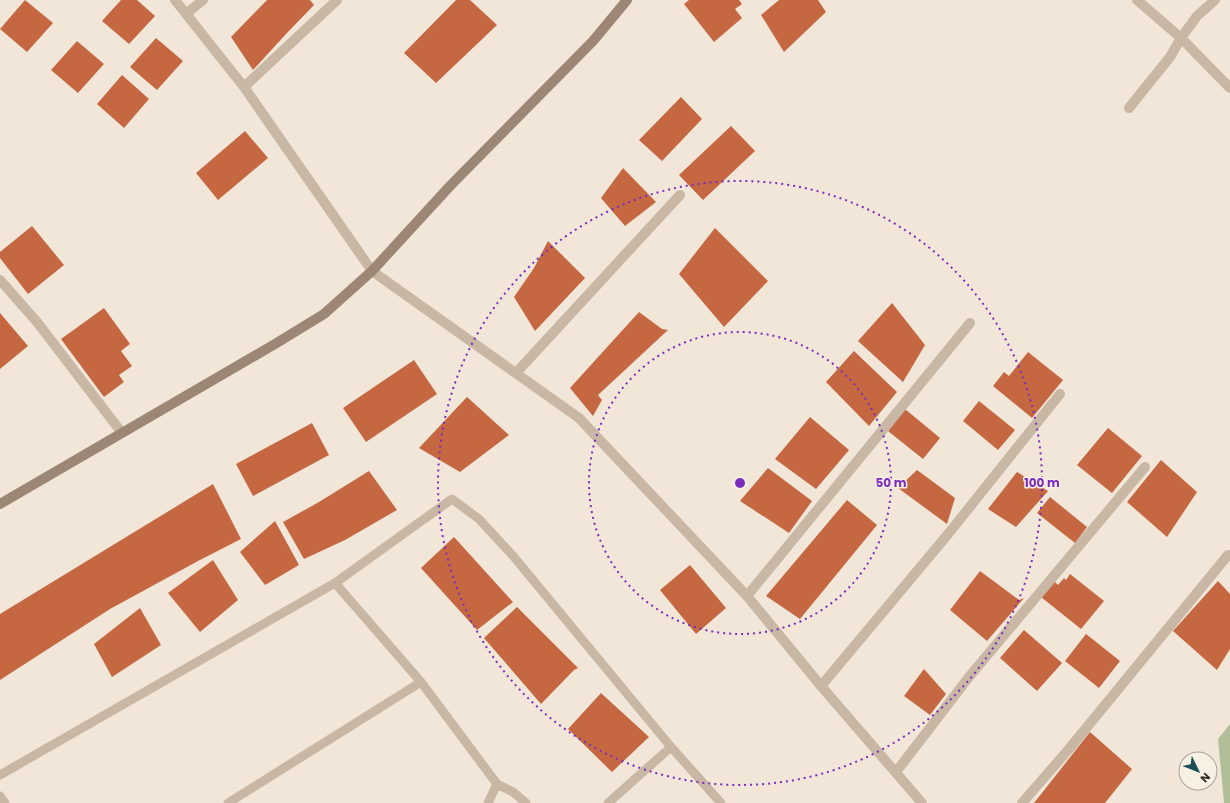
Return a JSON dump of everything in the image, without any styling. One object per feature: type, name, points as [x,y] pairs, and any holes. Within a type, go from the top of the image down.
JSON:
[{"type":"main road","points":[[0,504],[324,314],[372,271],[450,186],[594,41],[627,0]]},
{"type":"street","points":[[175,0],[244,88],[372,271],[579,418],[747,596],[821,686],[922,803]]},
{"type":"street","points":[[186,14],[203,0]]},
{"type":"street","points":[[244,88],[337,0]]},
{"type":"street","points":[[1137,0],[1181,38],[1230,88]]},
{"type":"street","points":[[1129,108],[1170,57],[1181,38],[1197,16],[1215,0]]},
{"type":"street","points":[[516,373],[680,195]]},
{"type":"street","points":[[0,280],[37,322],[122,433]]},
{"type":"street","points":[[747,596],[970,323]]},
{"type":"street","points":[[821,686],[949,533],[1060,394]]},
{"type":"street","points":[[896,772],[969,677],[1145,467]]},
{"type":"street","points":[[1022,803],[1069,749],[1228,555]]},
{"type":"lane","points":[[0,774],[335,583],[452,499],[480,519],[514,557],[671,747],[721,803]]},
{"type":"lane","points":[[335,583],[421,682],[498,784],[513,792],[526,803]]},
{"type":"lane","points":[[228,803],[421,682]]},
{"type":"lane","points":[[608,803],[671,747]]},
{"type":"lane","points":[[488,803],[498,784]]},
{"type":"lane","points":[[0,796],[5,803]]},
{"type":"green space","points":[[1230,724],[1230,803],[1224,803],[1218,739]]},
{"type":"building","points":[[25,0],[53,23],[27,52],[0,29]]},
{"type":"building","points":[[121,0],[137,0],[155,16],[129,44],[102,21]]},
{"type":"building","points":[[267,0],[310,0],[314,5],[253,70],[231,37]]},
{"type":"building","points":[[456,0],[470,0],[497,25],[436,83],[404,53]]},
{"type":"building","points":[[689,0],[739,0],[742,4],[735,9],[742,18],[714,42],[684,4]]},
{"type":"building","points":[[779,0],[818,0],[826,12],[784,52],[761,15]]},
{"type":"building","points":[[156,38],[183,61],[157,90],[130,67]]},
{"type":"building","points":[[77,41],[104,64],[78,93],[51,70]]},
{"type":"building","points":[[122,75],[149,99],[124,128],[97,104]]},
{"type":"building","points":[[681,97],[702,119],[662,161],[639,140]]},
{"type":"building","points":[[731,126],[755,151],[703,200],[679,175]]},
{"type":"building","points":[[245,131],[268,158],[218,200],[196,173]]},
{"type":"building","points":[[623,168],[656,202],[625,226],[601,198]]},
{"type":"building","points":[[32,226],[64,265],[28,294],[0,258],[0,252]]},
{"type":"building","points":[[715,228],[768,281],[724,327],[679,274]]},
{"type":"building","points":[[548,241],[585,278],[535,331],[514,297],[534,268]]},
{"type":"building","points":[[892,303],[925,345],[903,382],[858,341]]},
{"type":"building","points":[[104,308],[130,344],[121,351],[132,366],[119,375],[124,382],[104,397],[61,339]]},
{"type":"building","points":[[639,312],[662,329],[668,330],[598,395],[602,400],[593,416],[570,388]]},
{"type":"building","points":[[0,313],[28,346],[0,369]]},
{"type":"building","points":[[854,351],[897,392],[869,426],[826,382]]},
{"type":"building","points":[[1028,352],[1063,380],[1032,418],[993,386],[1004,372],[1009,376]]},
{"type":"building","points":[[414,360],[437,394],[366,442],[343,408]]},
{"type":"building","points":[[467,397],[509,435],[460,472],[419,448]]},
{"type":"building","points":[[979,401],[1015,430],[998,450],[963,421]]},
{"type":"building","points":[[905,409],[940,438],[923,459],[888,431]]},
{"type":"building","points":[[810,417],[849,450],[816,489],[775,459]]},
{"type":"building","points":[[312,423],[329,455],[253,496],[236,464]]},
{"type":"building","points":[[1108,428],[1142,456],[1112,493],[1077,465]]},
{"type":"building","points":[[1161,460],[1197,492],[1167,537],[1127,502]]},
{"type":"building","points":[[768,468],[812,501],[789,533],[740,501]]},
{"type":"building","points":[[917,470],[955,498],[947,524],[898,488]]},
{"type":"building","points":[[369,471],[397,510],[345,540],[304,559],[283,522]]},
{"type":"building","points":[[1017,472],[1048,491],[1016,527],[988,509]]},
{"type":"building","points":[[213,484],[241,539],[110,609],[0,680],[0,614]]},
{"type":"building","points":[[1050,497],[1087,527],[1075,543],[1037,513]]},
{"type":"building","points":[[847,500],[877,525],[800,619],[766,596]]},
{"type":"building","points":[[275,521],[299,565],[265,585],[240,552]]},
{"type":"building","points":[[454,537],[513,602],[477,630],[421,568]]},
{"type":"building","points":[[213,560],[238,600],[200,632],[168,593]]},
{"type":"building","points":[[690,565],[726,608],[696,634],[660,590]]},
{"type":"building","points":[[980,571],[1019,600],[1024,598],[987,641],[950,610]]},
{"type":"building","points":[[1070,574],[1104,601],[1081,629],[1041,597],[1054,581],[1058,585],[1064,578],[1066,580]]},
{"type":"building","points":[[1218,581],[1230,594],[1230,649],[1217,670],[1173,631]]},
{"type":"building","points":[[517,607],[578,668],[574,670],[541,704],[484,638]]},
{"type":"building","points":[[140,608],[161,645],[112,677],[94,644]]},
{"type":"building","points":[[1024,630],[1062,663],[1037,691],[1000,658]]},
{"type":"building","points":[[1086,634],[1120,661],[1099,688],[1065,661]]},
{"type":"building","points":[[924,669],[946,694],[930,715],[904,696]]},
{"type":"building","points":[[601,693],[649,737],[612,772],[568,729]]},
{"type":"building","points":[[1090,732],[1132,769],[1105,803],[1034,803]]}]
